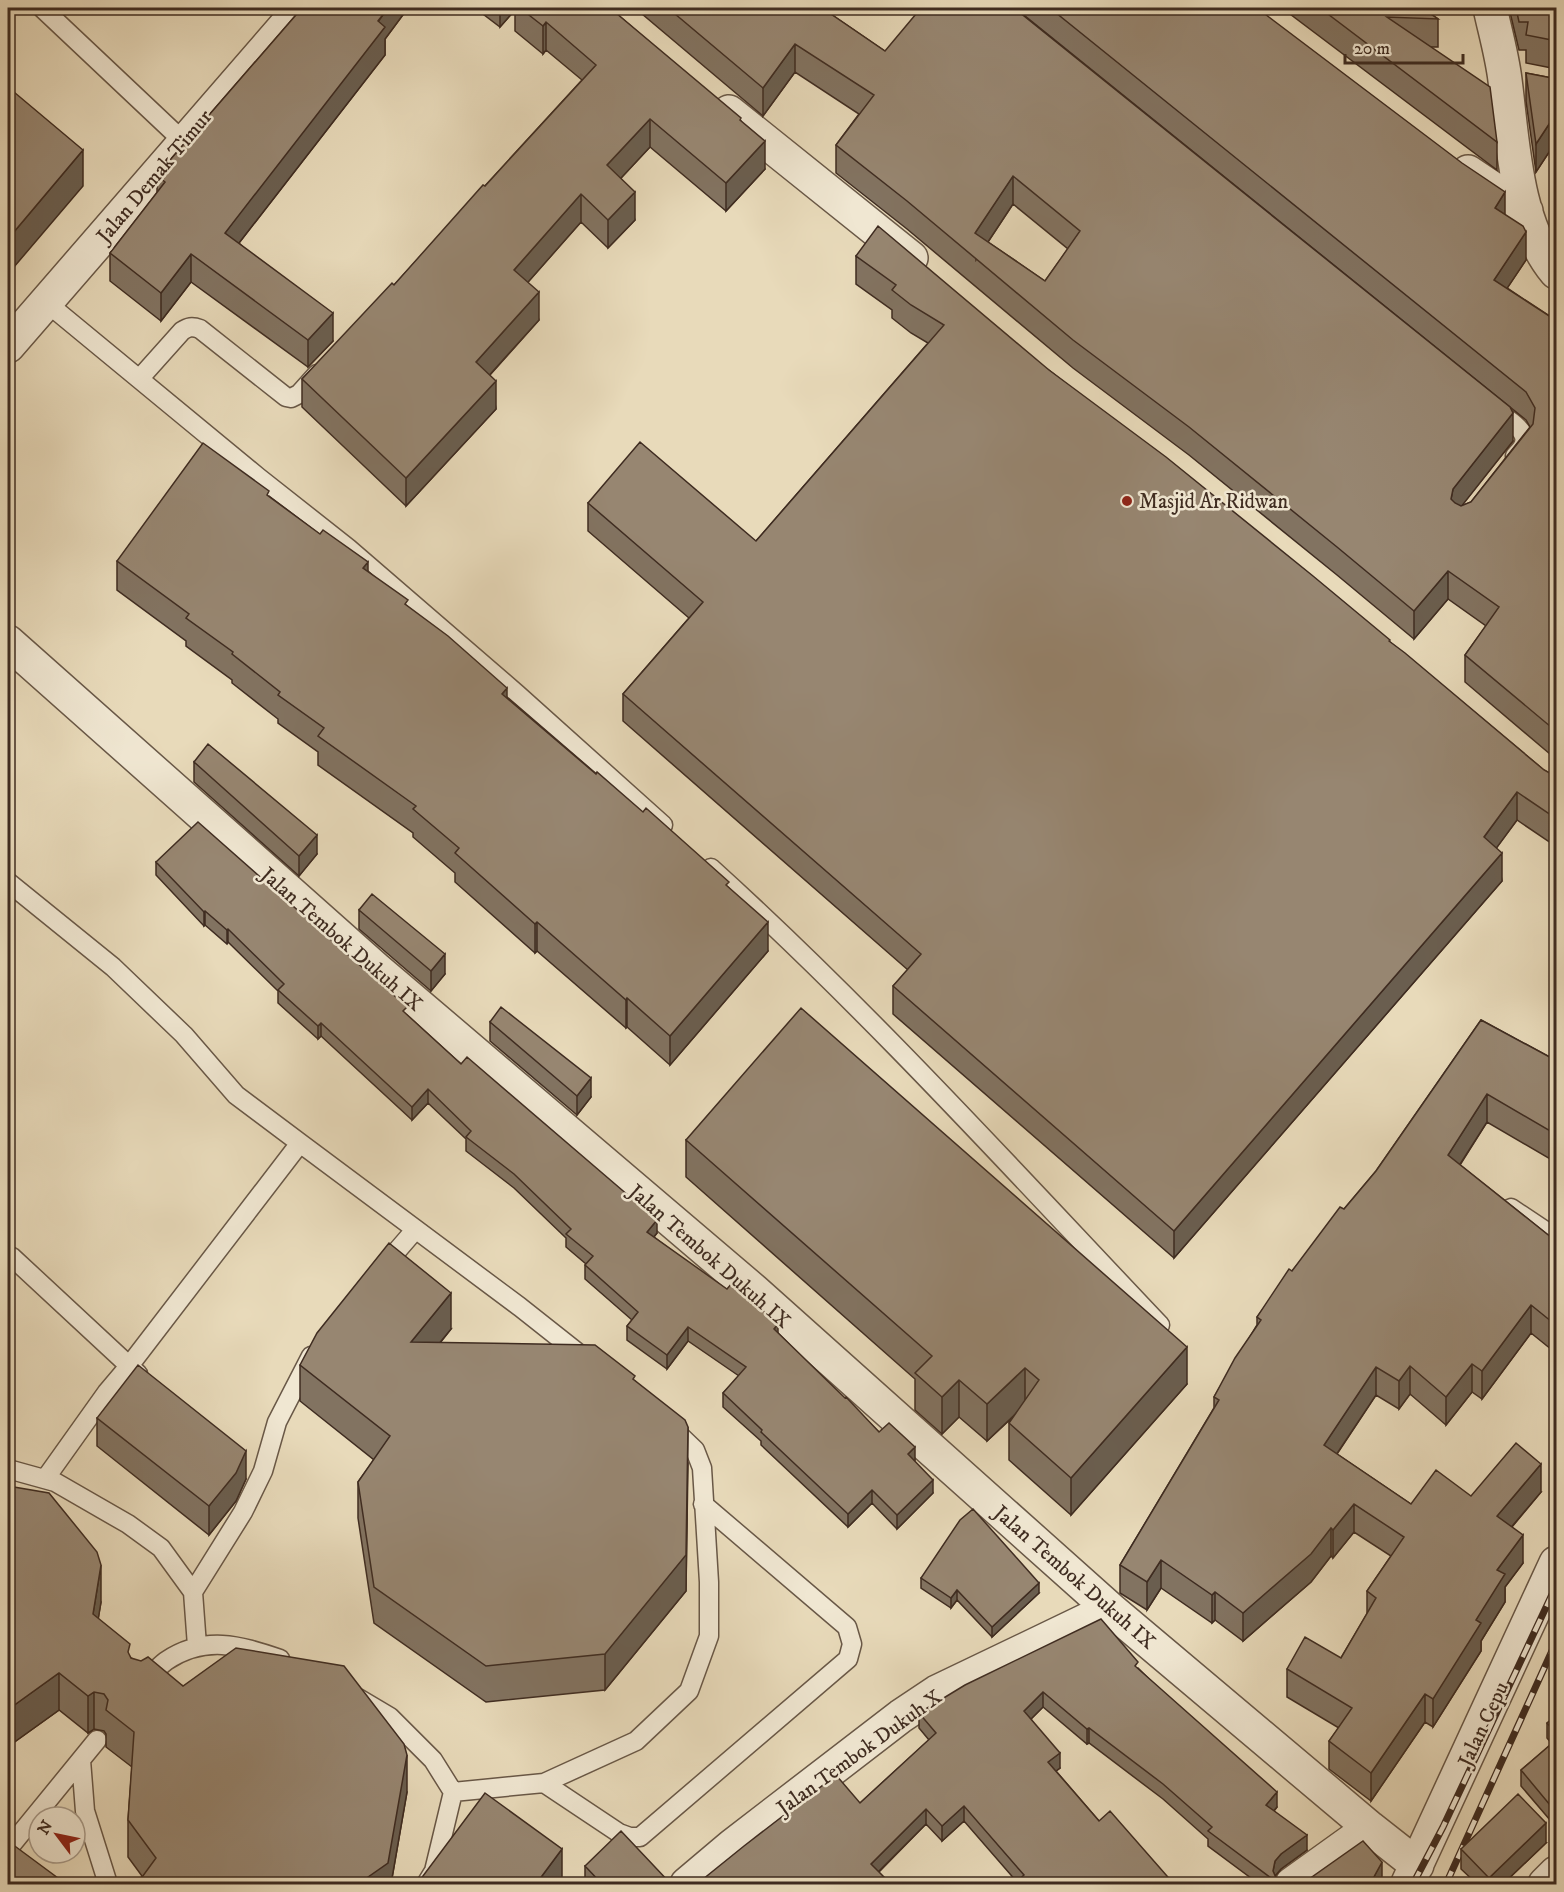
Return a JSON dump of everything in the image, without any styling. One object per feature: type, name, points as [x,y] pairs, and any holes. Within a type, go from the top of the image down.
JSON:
[{"type":"street","points":[[1491,8],[1521,81],[1508,114],[1526,211],[1545,258],[1557,272]]},
{"type":"street","name":"Jalan Demak Timur","points":[[8,346],[183,141],[287,13]]},
{"type":"street","points":[[706,92],[938,281]]},
{"type":"street","points":[[1445,155],[1526,211]]},
{"type":"street","name":"Jalan Tembok Dukuh IX","points":[[8,642],[376,969],[753,1290],[1110,1609],[1370,1828],[1412,1875]]},
{"type":"street","name":"Jalan Cepu","points":[[1412,1875],[1557,1563]]},
{"type":"street","name":"Jalan Tembok Dukuh X","points":[[687,1884],[732,1846],[891,1724],[937,1692],[1110,1609]]},
{"type":"street","points":[[1292,1884],[1370,1828]]},
{"type":"street","points":[[1545,1884],[1557,1873]]},
{"type":"lane","points":[[42,8],[183,141]]},
{"type":"lane","points":[[47,303],[348,548],[518,694],[678,838]]},
{"type":"lane","points":[[140,378],[188,327],[200,329],[278,391],[291,398],[299,394],[327,363]]},
{"type":"lane","points":[[1482,398],[1519,428],[1524,437],[1524,445],[1503,471]]},
{"type":"lane","points":[[696,854],[776,927],[894,1044],[1162,1328]]},
{"type":"lane","points":[[8,882],[113,967],[184,1035],[236,1095],[520,1307],[604,1374]]},
{"type":"lane","points":[[45,1479],[107,1392],[300,1143]]},
{"type":"lane","points":[[1511,1208],[1557,1238]]},
{"type":"lane","points":[[371,1282],[415,1230]]},
{"type":"lane","points":[[8,1262],[12,1257],[129,1366],[155,1387]]},
{"type":"lane","points":[[193,1592],[228,1538],[263,1471],[277,1422],[319,1344]]},
{"type":"lane","points":[[453,1792],[544,1783],[636,1741],[689,1691],[709,1636],[709,1582],[702,1468],[695,1450],[660,1418]]},
{"type":"lane","points":[[245,1457],[263,1471]]},
{"type":"lane","points":[[8,1469],[55,1482],[128,1524],[161,1548],[193,1592],[197,1646]]},
{"type":"lane","points":[[544,1783],[619,1833],[630,1837],[640,1837],[848,1659],[852,1644],[848,1627],[703,1504]]},
{"type":"lane","points":[[139,1687],[166,1661],[197,1646],[215,1644],[256,1651],[295,1664]]},
{"type":"lane","points":[[343,1688],[390,1717],[433,1760],[453,1792],[434,1871],[426,1884]]},
{"type":"lane","points":[[8,1849],[97,1740]]},
{"type":"lane","points":[[81,1760],[85,1811],[108,1884]]},
{"type":"building","points":[[302,8],[388,8],[378,21],[385,27],[225,233],[333,313],[308,340],[191,254],[161,293],[110,253],[165,182],[157,175]]},
{"type":"building","points":[[520,8],[610,8],[741,118],[740,120],[765,141],[726,183],[650,119],[607,165],[635,192],[608,220],[581,194],[514,270],[539,292],[476,362],[496,381],[406,478],[302,379],[392,283],[394,285],[483,185],[485,186],[596,65],[546,22],[543,26]]},
{"type":"building","points":[[668,8],[822,8],[885,51],[921,8],[1014,8],[1510,407],[1513,413],[1453,489],[1451,499],[1461,506],[1471,502],[1533,424],[1535,408],[1526,392],[1050,8],[1257,8],[1462,163],[1505,192],[1495,208],[1523,226],[1526,232],[1494,280],[1557,321],[1557,732],[1465,655],[1499,607],[1448,571],[1414,611],[1189,427],[1073,340],[907,201],[836,145],[874,95],[795,44],[763,88]],"holes":[[[1013,176],[1080,231],[1045,281],[975,233]]]},
{"type":"building","points":[[1320,8],[1422,8],[1438,19],[1387,17],[1490,87],[1497,142]]},
{"type":"building","points":[[1516,8],[1557,8],[1557,41],[1526,35],[1528,22],[1519,22]]},
{"type":"building","points":[[1526,73],[1557,78],[1557,112],[1536,144]]},
{"type":"building","points":[[8,87],[83,150],[8,239]]},
{"type":"building","points":[[878,226],[1049,370],[1166,457],[1313,576],[1544,770],[1553,775],[1557,774],[1557,819],[1517,792],[1484,837],[1502,853],[1174,1231],[893,986],[921,954],[623,694],[703,602],[588,503],[640,442],[756,541],[944,325],[911,305],[892,290],[896,285],[856,256]]},
{"type":"building","points":[[203,443],[269,491],[267,495],[320,534],[323,530],[368,562],[363,568],[408,600],[405,604],[448,636],[507,688],[502,694],[643,812],[646,808],[729,882],[726,885],[768,922],[670,1036],[537,922],[535,924],[455,853],[459,848],[413,809],[416,806],[318,736],[324,728],[278,695],[280,692],[232,654],[233,652],[186,618],[189,614],[117,561]]},
{"type":"building","points":[[208,744],[317,835],[299,856],[194,762]]},
{"type":"building","points":[[198,822],[407,1007],[403,1011],[461,1064],[467,1057],[657,1220],[647,1232],[727,1289],[732,1283],[778,1324],[774,1329],[846,1397],[879,1432],[889,1423],[915,1447],[908,1454],[933,1480],[897,1515],[872,1490],[848,1514],[723,1393],[746,1367],[688,1327],[667,1355],[627,1326],[638,1312],[585,1265],[593,1256],[566,1234],[571,1229],[514,1174],[466,1137],[471,1131],[428,1089],[412,1107],[321,1023],[318,1026],[278,990],[284,984],[228,929],[204,912],[156,862]]},
{"type":"building","points":[[372,894],[445,954],[431,971],[359,910]]},
{"type":"building","points":[[501,1007],[591,1078],[577,1096],[490,1022]]},
{"type":"building","points":[[801,1008],[1187,1347],[1071,1478],[1009,1423],[1039,1380],[1025,1368],[987,1404],[959,1380],[942,1397],[915,1373],[932,1356],[686,1140]]},
{"type":"building","points":[[1481,1020],[1557,1061],[1557,1135],[1487,1094],[1448,1155],[1557,1242],[1557,1326],[1531,1305],[1482,1371],[1472,1364],[1446,1397],[1410,1366],[1399,1381],[1376,1367],[1324,1445],[1411,1504],[1436,1470],[1471,1496],[1516,1443],[1541,1464],[1497,1516],[1523,1535],[1497,1570],[1505,1574],[1476,1620],[1481,1623],[1433,1699],[1425,1694],[1371,1773],[1329,1741],[1352,1708],[1287,1669],[1305,1637],[1341,1658],[1376,1598],[1367,1591],[1404,1537],[1354,1504],[1311,1554],[1243,1613],[1215,1592],[1212,1595],[1161,1560],[1147,1582],[1120,1565],[1219,1400],[1214,1397],[1235,1358],[1261,1320],[1257,1317],[1289,1269],[1292,1271],[1340,1207],[1344,1209],[1376,1171]]},
{"type":"building","points":[[389,1243],[451,1293],[411,1342],[595,1345],[685,1420],[688,1427],[686,1555],[605,1654],[486,1666],[374,1587],[358,1482],[390,1436],[300,1365],[317,1333]]},
{"type":"building","points":[[138,1365],[246,1451],[236,1473],[209,1506],[97,1418]]},
{"type":"building","points":[[8,1486],[49,1493],[97,1552],[101,1565],[93,1614],[130,1644],[128,1652],[131,1658],[141,1661],[148,1657],[183,1686],[236,1648],[344,1666],[404,1744],[407,1755],[388,1863],[358,1884],[137,1884],[156,1858],[128,1820],[134,1732],[106,1710],[108,1700],[104,1694],[94,1692],[88,1696],[59,1673],[13,1706],[8,1706]]},
{"type":"building","points":[[973,1509],[1039,1583],[992,1627],[957,1590],[951,1598],[921,1578],[960,1520]]},
{"type":"building","points":[[1101,1619],[1138,1662],[1135,1666],[1277,1792],[1266,1805],[1307,1835],[1275,1861],[1273,1871],[1277,1880],[1282,1884],[1208,1831],[1212,1827],[1163,1784],[1089,1728],[1087,1729],[1043,1692],[1024,1711],[1060,1753],[1048,1762],[1099,1821],[1110,1811],[1174,1884],[1014,1884],[1024,1875],[964,1806],[942,1826],[926,1809],[871,1864],[891,1884],[697,1884],[836,1775],[860,1803],[936,1733],[919,1713],[965,1685]]},
{"type":"building","points":[[1557,1715],[1557,1734],[1547,1723]]},
{"type":"building","points":[[1557,1739],[1557,1800],[1550,1805],[1521,1770]]},
{"type":"building","points":[[485,1793],[562,1849],[536,1884],[417,1884]]},
{"type":"building","points":[[1518,1794],[1546,1823],[1489,1878],[1461,1849]]},
{"type":"building","points":[[621,1831],[671,1884],[602,1884],[585,1866]]},
{"type":"building","points":[[8,1841],[27,1855],[27,1865],[40,1865],[66,1884],[8,1884]]},
{"type":"building","points":[[1363,1841],[1382,1862],[1370,1884],[1302,1884]]},
{"type":"railway","points":[[1413,1884],[1443,1827],[1556,1586]]},
{"type":"railway","points":[[1446,1884],[1556,1642]]},
{"type":"place","name":"Masjid Ar Ridwan","points":[[1127,501]]}]
